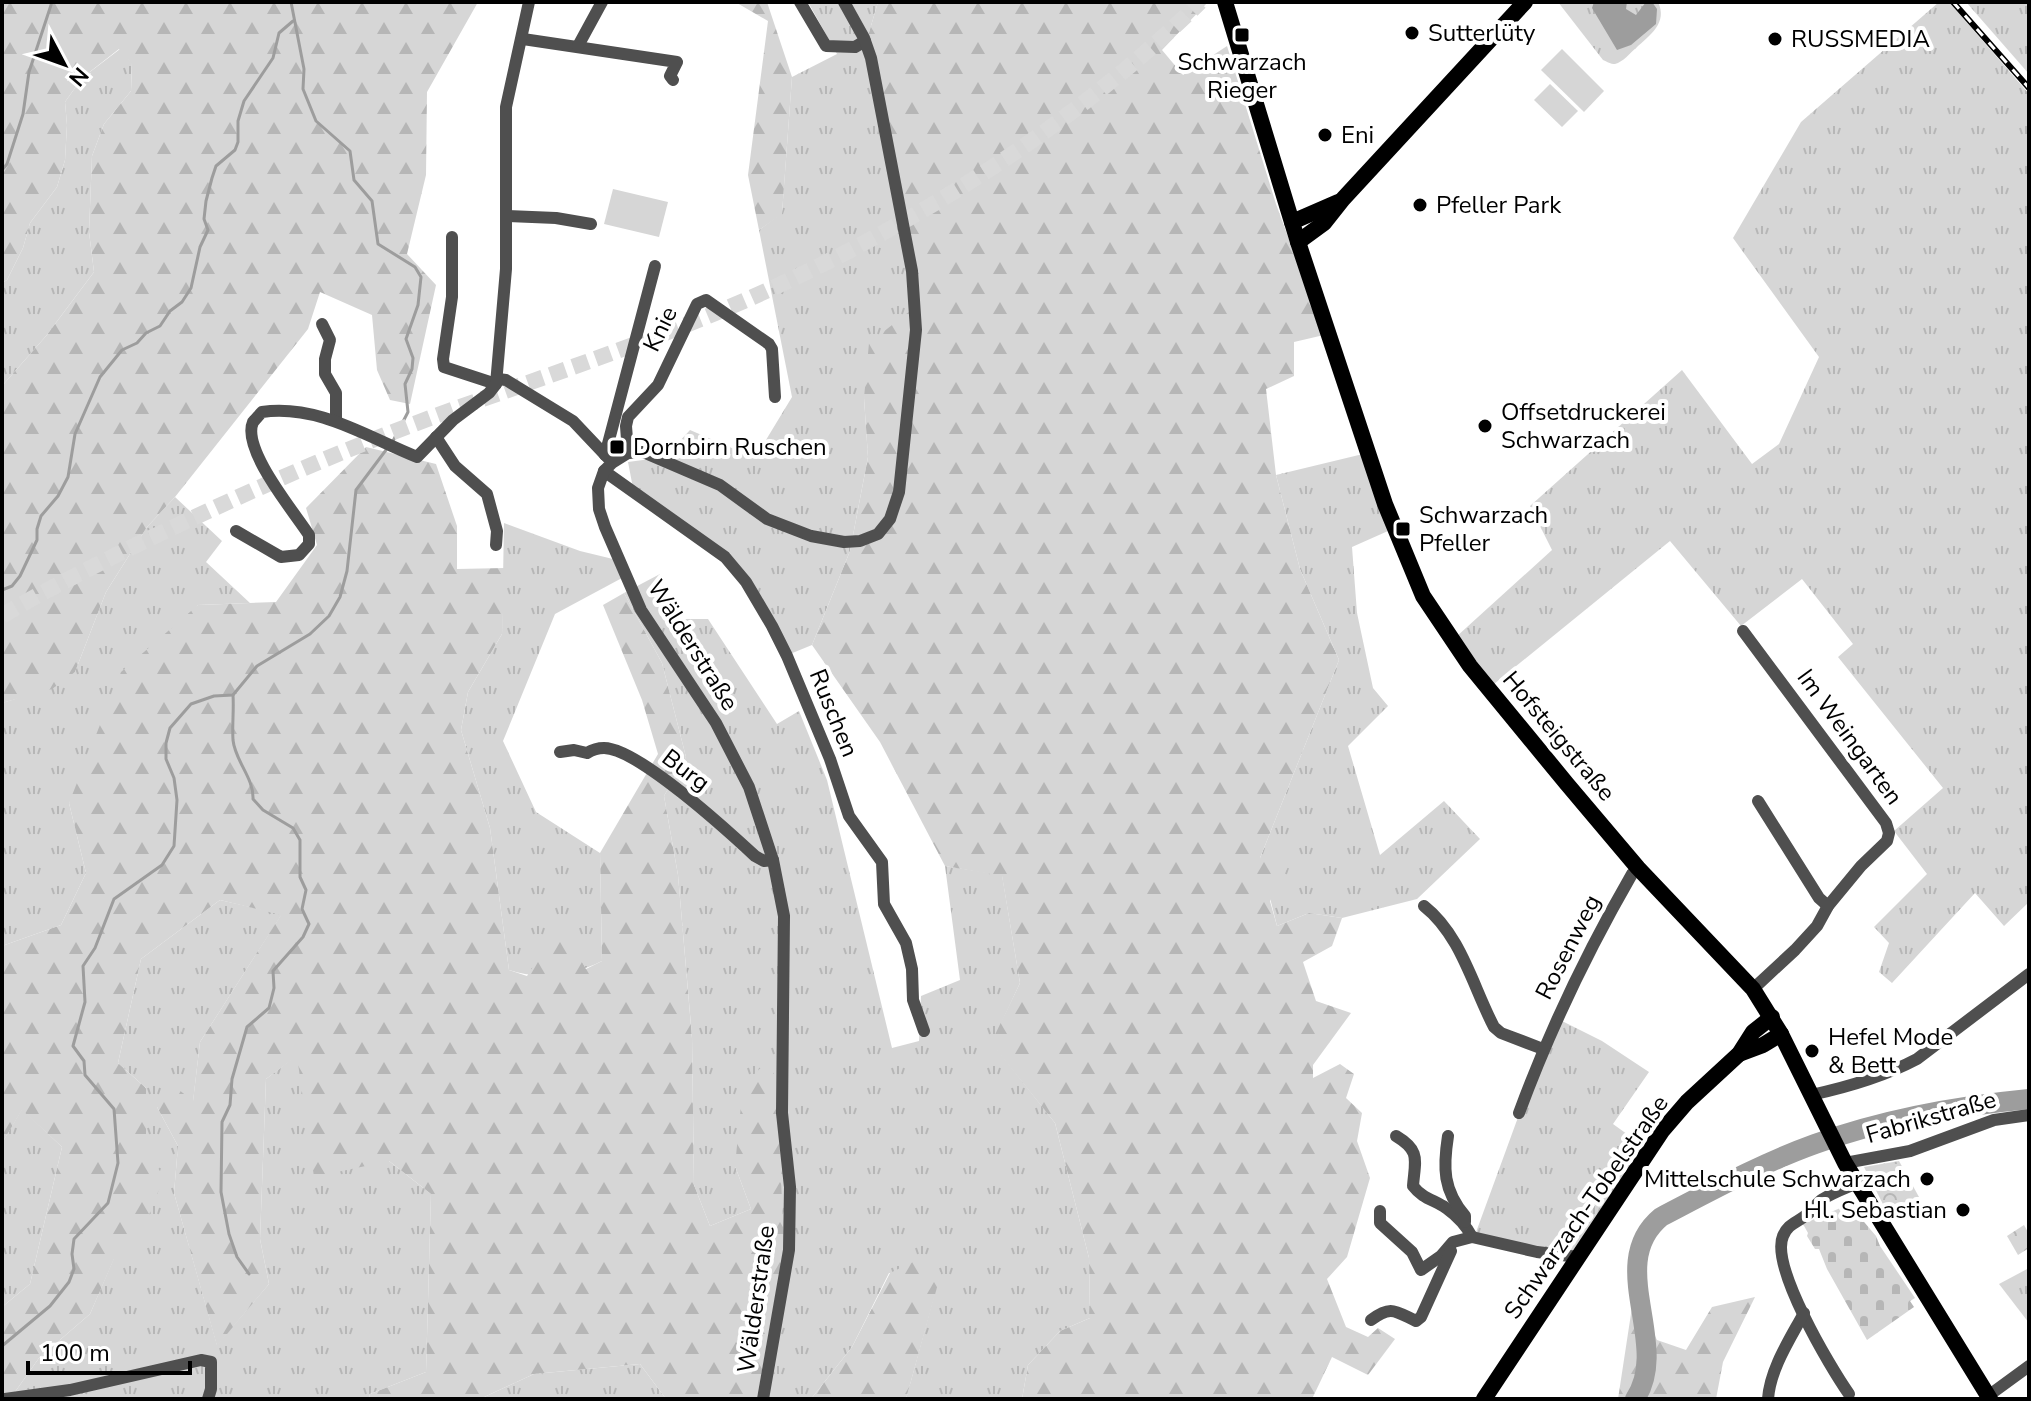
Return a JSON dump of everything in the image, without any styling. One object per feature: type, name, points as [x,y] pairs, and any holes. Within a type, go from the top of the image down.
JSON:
[{"type":"main road","name":"Hofsteigstraße","points":[[1225,2],[1298,242],[1385,504],[1423,596],[1470,666],[1638,868],[1753,989],[1781,1034],[1845,1163],[1989,1397]]},
{"type":"main road","points":[[1298,242],[1324,223],[1525,2]]},
{"type":"main road","points":[[1292,222],[1343,199]]},
{"type":"main road","name":"Schwarzach-Tobelstraße","points":[[1484,1399],[1662,1131],[1687,1102],[1739,1054],[1753,1032],[1772,1017]]},
{"type":"main road","name":"Schwarzach-Tobelstraße","points":[[1739,1054],[1781,1034]]},
{"type":"street","points":[[236,531],[281,557],[299,555],[309,544],[309,535],[271,483],[252,432],[254,421],[262,412],[299,412],[336,421],[417,457],[453,420],[489,393],[497,382],[507,216],[506,107],[529,2]]},
{"type":"street","points":[[578,46],[602,2]]},
{"type":"street","points":[[800,2],[826,46],[855,47],[865,41]]},
{"type":"street","points":[[452,237],[454,279],[444,367],[516,386],[573,421],[607,463],[628,453],[643,452],[720,485],[767,519],[811,536],[844,542],[860,541],[878,534],[890,519],[899,492],[915,304],[912,271],[876,76],[865,41],[844,2]]},
{"type":"street","points":[[523,39],[677,62],[670,76],[673,80]]},
{"type":"street","points":[[507,216],[556,218],[591,224]]},
{"type":"street","name":"Knie","points":[[607,463],[655,266]]},
{"type":"street","name":"Knie","points":[[628,453],[628,417],[658,385],[697,304],[702,300],[734,318],[769,344],[772,349],[775,397]]},
{"type":"street","points":[[322,324],[330,340],[325,374],[336,393],[336,421]]},
{"type":"street","points":[[436,437],[455,466],[487,494],[497,531],[496,545]]},
{"type":"street","name":"Wälderstraße","points":[[607,463],[597,498],[614,548],[647,620],[734,754],[749,787],[773,860],[784,916],[782,1113],[790,1187],[789,1250],[763,1399]]},
{"type":"street","name":"Ruschen","points":[[607,463],[725,557],[746,582],[772,626],[830,759],[849,816],[882,862],[884,904],[906,943],[912,969],[913,1000],[924,1031]]},
{"type":"street","name":"Im Weingarten","points":[[1743,631],[1886,823],[1889,833],[1887,841],[1861,866],[1828,906],[1817,926],[1753,989]]},
{"type":"street","name":"Burg","points":[[560,752],[574,750],[587,753],[605,747],[626,755],[695,804],[755,856],[764,861],[773,860]]},
{"type":"street","points":[[1758,801],[1819,898],[1828,906]]},
{"type":"street","name":"Rosenweg","points":[[1519,1113],[1543,1049],[1593,941],[1638,868]]},
{"type":"street","points":[[1424,906],[1442,922],[1453,940],[1494,1027],[1501,1033],[1543,1049]]},
{"type":"street","points":[[1811,1095],[1851,1086],[1917,1059],[2029,974]]},
{"type":"street","name":"Fabrikstraße","points":[[1845,1163],[1910,1151],[1994,1120],[2029,1115]]},
{"type":"street","points":[[1396,1136],[1409,1144],[1416,1155],[1413,1186],[1419,1194],[1445,1208],[1465,1224]]},
{"type":"street","points":[[1448,1136],[1443,1165],[1446,1185],[1465,1216],[1468,1237]]},
{"type":"street","points":[[1849,1394],[1826,1362],[1804,1313],[1783,1261],[1781,1239],[1793,1222],[1807,1215],[1822,1199],[1857,1183]]},
{"type":"street","points":[[1380,1211],[1380,1223],[1412,1252],[1421,1270],[1441,1256],[1453,1242],[1468,1237],[1537,1252],[1578,1257]]},
{"type":"street","points":[[1371,1320],[1390,1309],[1416,1321],[1421,1317],[1448,1254],[1468,1237]]},
{"type":"street","points":[[1768,1399],[1780,1359],[1804,1313]]},
{"type":"street","points":[[5,1399],[70,1390],[201,1360],[211,1362],[208,1399]]},
{"type":"street","points":[[1989,1397],[2029,1366]]},
{"type":"green space","points":[[2,2],[478,2],[427,92],[426,175],[407,254],[436,285],[410,404],[390,400],[377,370],[372,315],[320,292],[308,329],[175,497],[147,527],[106,592],[75,672],[52,689],[2,703],[2,386],[46,336],[94,272],[89,232],[92,156],[104,124],[131,91],[132,64],[119,49],[82,78],[65,102],[65,160],[57,187],[30,223],[23,248],[7,280],[2,283]]},
{"type":"green space","points":[[767,2],[792,77],[782,214],[759,230],[748,175],[768,21],[737,3]]},
{"type":"green space","points":[[808,2],[878,2],[868,36],[919,304],[864,398],[868,457],[850,551],[812,645],[790,654],[750,581],[633,488],[628,462],[665,457],[690,430],[755,458],[792,397],[759,230],[782,213],[792,77],[837,54]]},
{"type":"green space","points":[[878,2],[1208,2],[1162,50],[1183,75],[1227,46],[1276,204],[1324,335],[1294,342],[1294,376],[1266,389],[1276,475],[1300,569],[1339,660],[1260,858],[1288,867],[1270,901],[1277,926],[1309,913],[1342,918],[1332,946],[1303,962],[1316,1001],[1351,1013],[1313,1065],[1313,1078],[1340,1064],[1354,1074],[1346,1098],[1362,1113],[1357,1141],[1370,1178],[1347,1257],[1327,1279],[1346,1327],[1368,1337],[1378,1328],[1395,1339],[1368,1375],[1332,1357],[1312,1399],[1022,1399],[1028,1365],[1060,1331],[1090,1318],[1089,1258],[1055,1123],[991,1043],[1020,983],[1002,876],[945,866],[880,742],[812,645],[850,551],[868,457],[864,398],[869,343],[919,304],[868,36]]},
{"type":"green space","points":[[1558,2],[1658,2],[1661,16],[1652,33],[1624,59],[1613,64],[1603,60]]},
{"type":"green space","points":[[1939,2],[1949,2],[2029,94],[2029,902],[2004,926],[1975,893],[1892,983],[1879,972],[1889,943],[1874,927],[1927,874],[1894,831],[1943,788],[1838,657],[1853,644],[1802,579],[1741,626],[1670,541],[1494,684],[1456,637],[1552,550],[1530,506],[1682,370],[1752,464],[1779,444],[1819,357],[1733,238],[1801,122]]},
{"type":"green space","points":[[1966,2],[2029,2],[2029,74]]},
{"type":"green space","points":[[120,49],[132,63],[131,91],[104,124],[92,156],[89,232],[94,272],[46,336],[2,386],[2,283],[7,280],[23,248],[30,223],[57,187],[65,160],[65,102],[82,78]]},
{"type":"green space","points":[[1562,49],[1604,91],[1584,112],[1541,70]]},
{"type":"green space","points":[[1550,84],[1578,111],[1562,127],[1534,100]]},
{"type":"green space","points":[[613,189],[668,202],[659,237],[604,224]]},
{"type":"green space","points":[[366,447],[436,464],[457,526],[457,569],[505,568],[502,634],[468,692],[461,730],[490,828],[509,970],[527,976],[560,924],[586,969],[602,961],[600,853],[658,754],[642,700],[603,605],[624,593],[662,663],[686,757],[664,796],[678,875],[692,1038],[694,1185],[710,1226],[751,1209],[735,1166],[743,1085],[770,1059],[777,1086],[784,1248],[757,1399],[666,1399],[640,1364],[534,1374],[480,1399],[369,1399],[370,1394],[426,1372],[431,1194],[389,1161],[314,1177],[297,1056],[266,1079],[260,1239],[269,1284],[217,1346],[174,1193],[178,1146],[157,1107],[164,1078],[193,1101],[200,1042],[281,915],[220,900],[141,959],[118,1063],[146,1088],[146,1151],[164,1177],[137,1245],[114,1259],[90,1314],[39,1358],[10,1399],[2,1399],[2,1307],[30,1284],[62,1147],[22,1110],[2,1143],[2,946],[61,925],[86,873],[69,803],[121,672],[198,605],[276,602],[317,545],[306,508]]},
{"type":"green space","points":[[1363,454],[1388,531],[1352,547],[1357,613],[1373,688],[1388,706],[1348,746],[1380,855],[1444,801],[1480,839],[1417,899],[1342,918],[1309,913],[1277,926],[1260,858],[1339,660],[1300,569],[1276,475]]},
{"type":"green space","points":[[175,497],[222,541],[206,562],[250,603],[198,605],[69,803],[86,873],[61,925],[2,946],[2,703],[75,672],[106,592],[147,527]]},
{"type":"green space","points":[[504,523],[580,551],[613,559],[622,578],[555,614],[503,741],[536,812],[600,853],[602,961],[580,970],[556,974],[532,975],[509,970],[490,828],[461,730],[468,692],[502,634]]},
{"type":"green space","points":[[660,574],[677,619],[708,619],[777,724],[799,711],[827,780],[892,1048],[919,1041],[921,996],[960,980],[945,866],[1002,875],[1020,983],[992,1043],[1055,1123],[1089,1258],[1090,1318],[1060,1331],[1028,1365],[1022,1399],[906,1399],[940,1274],[889,1273],[852,1347],[811,1399],[757,1399],[784,1248],[735,1166],[751,1209],[710,1226],[694,1185],[692,1037],[678,875],[664,796],[686,757],[662,663],[624,593]]},
{"type":"green space","points":[[220,900],[282,914],[200,1042],[193,1102],[157,1107],[178,1146],[174,1193],[217,1345],[269,1284],[260,1239],[266,1079],[297,1055],[389,1161],[431,1194],[426,1372],[370,1394],[369,1399],[10,1399],[39,1358],[90,1314],[114,1258],[146,1151],[146,1088],[118,1063],[141,959]]},
{"type":"green space","points":[[1558,1019],[1602,1041],[1649,1072],[1613,1124],[1649,1150],[1578,1256],[1475,1235],[1543,1049]]},
{"type":"green space","points":[[22,1109],[62,1147],[30,1284],[2,1307],[2,1143]]},
{"type":"green space","points":[[1899,1161],[1919,1197],[1889,1216],[1864,1167]]},
{"type":"green space","points":[[1852,1203],[1862,1213],[1859,1216],[1876,1236],[1915,1298],[1910,1301],[1914,1307],[1867,1340],[1803,1224]]},
{"type":"green space","points":[[2024,1225],[2029,1234],[2029,1248],[2018,1255],[2007,1236]]},
{"type":"green space","points":[[925,1256],[941,1273],[906,1399],[811,1399],[852,1347],[890,1273]]},
{"type":"green space","points":[[2029,1268],[2029,1323],[1999,1284]]},
{"type":"green space","points":[[1634,1294],[1657,1340],[1686,1350],[1712,1307],[1755,1297],[1723,1362],[1716,1399],[1618,1399]]},
{"type":"green space","points":[[640,1364],[666,1399],[480,1399],[534,1374]]},
{"type":"shaded area","points":[[1594,2],[1627,2],[1626,9],[1636,15],[1646,2],[1652,2],[1657,9],[1656,24],[1631,45],[1617,50],[1592,8]]},
{"type":"waterway","points":[[2,170],[7,164],[23,114],[29,72],[52,2]]},
{"type":"waterway","points":[[291,2],[304,69],[303,89],[316,121],[350,151],[354,180],[372,201],[378,244],[415,267],[421,277],[418,305],[406,339],[413,358],[405,384],[408,412],[393,441]]},
{"type":"waterway","points":[[2,590],[12,586],[20,576],[37,540],[41,516],[58,496],[68,477],[75,434],[100,377],[122,350],[160,326],[191,288],[200,247],[208,230],[204,219],[206,201],[216,166],[235,150],[244,101],[273,58],[279,33],[293,21]]},
{"type":"waterway","points":[[2,1346],[50,1306],[69,1282],[74,1269],[74,1239],[108,1203],[118,1163],[114,1109],[85,1075],[84,1061],[73,1046],[85,1002],[83,966],[95,948],[114,899],[162,865],[174,846],[177,800],[174,778],[166,759],[170,728],[191,704],[214,696],[233,695],[257,666],[310,634],[329,616],[340,597],[347,571],[356,490],[386,450]]},
{"type":"waterway","points":[[233,695],[234,748],[251,784],[253,799],[263,810],[293,828],[300,840],[300,877],[306,890],[302,909],[309,924],[303,937],[273,971],[274,988],[269,1008],[247,1027],[232,1079],[230,1105],[222,1122],[221,1192],[229,1234],[237,1257],[249,1274]]},
{"type":"waterway","points":[[1635,1399],[1644,1377],[1647,1354],[1637,1281],[1638,1258],[1645,1236],[1661,1217],[1756,1169],[1841,1135],[1920,1115],[2029,1099]]},
{"type":"tunnel","points":[[2,616],[128,549],[290,474],[428,419],[678,328],[818,267],[955,191],[1021,148],[1144,54],[1200,2]]},
{"type":"railway","points":[[1953,2],[2029,88]]},
{"type":"place","name":"Sutterlüty","points":[[1412,33]]},
{"type":"place","name":"Schwarzach Rieger","points":[[1242,35]]},
{"type":"place","name":"RUSSMEDIA","points":[[1775,39]]},
{"type":"place","name":"Eni","points":[[1325,135]]},
{"type":"place","name":"Pfeller Park","points":[[1420,205]]},
{"type":"place","name":"Offsetdruckerei Schwarzach","points":[[1485,426]]},
{"type":"place","name":"Dornbirn Ruschen","points":[[617,447]]},
{"type":"place","name":"Schwarzach Pfeller","points":[[1403,529]]},
{"type":"place","name":"Hefel Mode & Bett","points":[[1812,1051]]},
{"type":"place","name":"Mittelschule Schwarzach","points":[[1927,1179]]},
{"type":"place","name":"Hl. Sebastian","points":[[1963,1210]]}]
